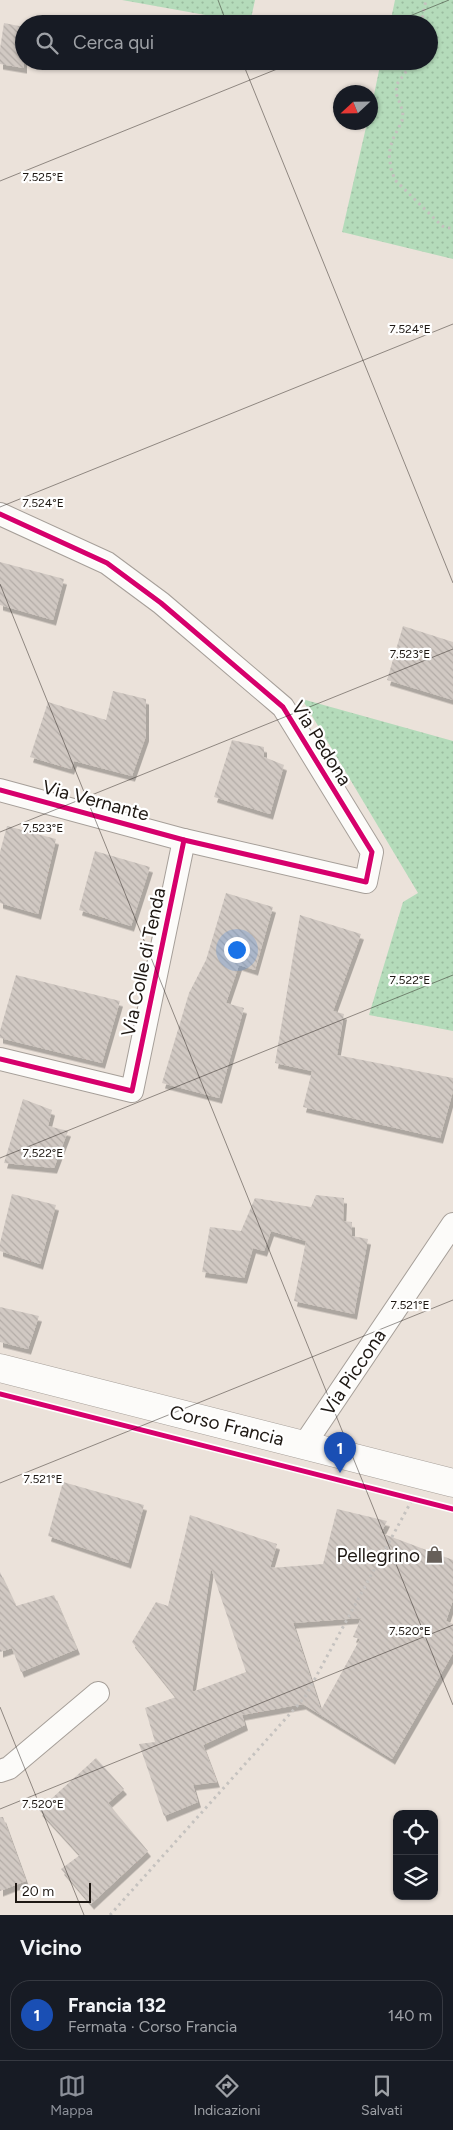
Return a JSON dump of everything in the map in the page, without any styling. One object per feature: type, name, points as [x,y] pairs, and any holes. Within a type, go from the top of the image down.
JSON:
[{"type":"main road","name":"Corso Francia","points":[[0,1368],[453,1483]]},
{"type":"street","name":"Via Pedona","points":[[0,514],[107,563],[161,603],[283,707],[372,852],[366,882],[184,840]]},
{"type":"street","name":"Via Vernante","points":[[0,790],[184,840]]},
{"type":"street","name":"Via Colle di Tenda","points":[[0,1058],[132,1091],[184,840]]},
{"type":"street","name":"Via Piccona","points":[[304,1445],[453,1224]]},
{"type":"street","points":[[0,1771],[9,1768],[98,1693]]},
{"type":"path","points":[[423,15],[426,0]]},
{"type":"path","points":[[407,70],[397,84],[396,93],[403,112],[391,147],[391,168],[396,180],[442,226],[453,228]]},
{"type":"path","points":[[403,1497],[420,1501]]},
{"type":"path","points":[[110,1915],[306,1697],[412,1499]]},
{"type":"green space","points":[[122,0],[255,0],[252,15],[205,15]]},
{"type":"green space","points":[[395,0],[453,0],[453,259],[342,232],[365,130],[378,130],[378,85],[376,85],[379,70],[438,70],[438,15],[392,15]]},
{"type":"green space","points":[[302,699],[453,741],[453,1031],[369,1015],[403,902],[418,893]]},
{"type":"building","points":[[4,23],[15,25],[15,66],[0,64]]},
{"type":"building","points":[[0,562],[64,579],[53,620],[0,605]]},
{"type":"building","points":[[403,626],[453,642],[453,700],[387,680]]},
{"type":"building","points":[[113,691],[146,699],[146,736],[132,776],[74,761],[71,769],[30,757],[48,702],[106,720]]},
{"type":"building","points":[[232,740],[264,747],[264,757],[284,765],[270,814],[214,797]]},
{"type":"building","points":[[7,826],[56,839],[38,914],[0,903],[0,852]]},
{"type":"building","points":[[95,851],[150,867],[131,926],[79,910]]},
{"type":"building","points":[[226,893],[273,907],[255,970],[239,965],[226,1003],[244,1008],[219,1098],[162,1083],[189,993],[206,960]]},
{"type":"building","points":[[300,915],[361,934],[333,1011],[344,1014],[337,1055],[453,1078],[453,1091],[440,1138],[303,1107],[312,1071],[275,1063]]},
{"type":"building","points":[[16,975],[120,1001],[102,1063],[0,1038],[0,1031]]},
{"type":"building","points":[[23,1099],[52,1110],[48,1126],[68,1131],[54,1168],[4,1163]]},
{"type":"building","points":[[12,1194],[56,1205],[40,1264],[0,1251],[0,1243]]},
{"type":"building","points":[[316,1195],[344,1198],[343,1221],[352,1222],[352,1236],[368,1239],[354,1314],[294,1301],[306,1241],[271,1231],[264,1251],[253,1248],[244,1278],[202,1272],[210,1227],[241,1231],[255,1198],[311,1207]]},
{"type":"building","points":[[0,1307],[39,1316],[28,1349],[0,1342]]},
{"type":"building","points":[[63,1482],[144,1505],[128,1563],[48,1536]]},
{"type":"building","points":[[337,1509],[387,1521],[381,1533],[453,1560],[453,1600],[446,1621],[453,1624],[453,1653],[392,1759],[303,1704],[242,1715],[245,1725],[203,1745],[217,1782],[193,1785],[198,1802],[164,1816],[139,1744],[155,1742],[145,1708],[176,1697],[132,1642],[156,1602],[168,1606],[190,1515],[277,1544],[270,1568],[323,1564]],"holes":[[[211,1568],[246,1672],[192,1692]],[[361,1618],[353,1637],[360,1639],[321,1710],[293,1623]]]},
{"type":"building","points":[[0,1572],[16,1606],[54,1595],[77,1649],[21,1672],[12,1648],[0,1652]]},
{"type":"building","points":[[96,1758],[124,1789],[108,1803],[148,1851],[91,1904],[61,1869],[80,1855],[39,1810]]},
{"type":"building","points":[[0,1817],[3,1817],[26,1881],[0,1891]]},
{"type":"cycle path","points":[[0,514],[107,563],[161,603],[283,707],[372,852],[366,882],[184,840],[0,790]]},
{"type":"cycle path","points":[[0,1059],[132,1091],[184,840]]},
{"type":"cycle path","points":[[0,1394],[453,1509]]},
{"type":"place","name":"Francia 132","points":[[340,1473]]},
{"type":"place","name":"Pellegrino","points":[[434,1555]]}]
